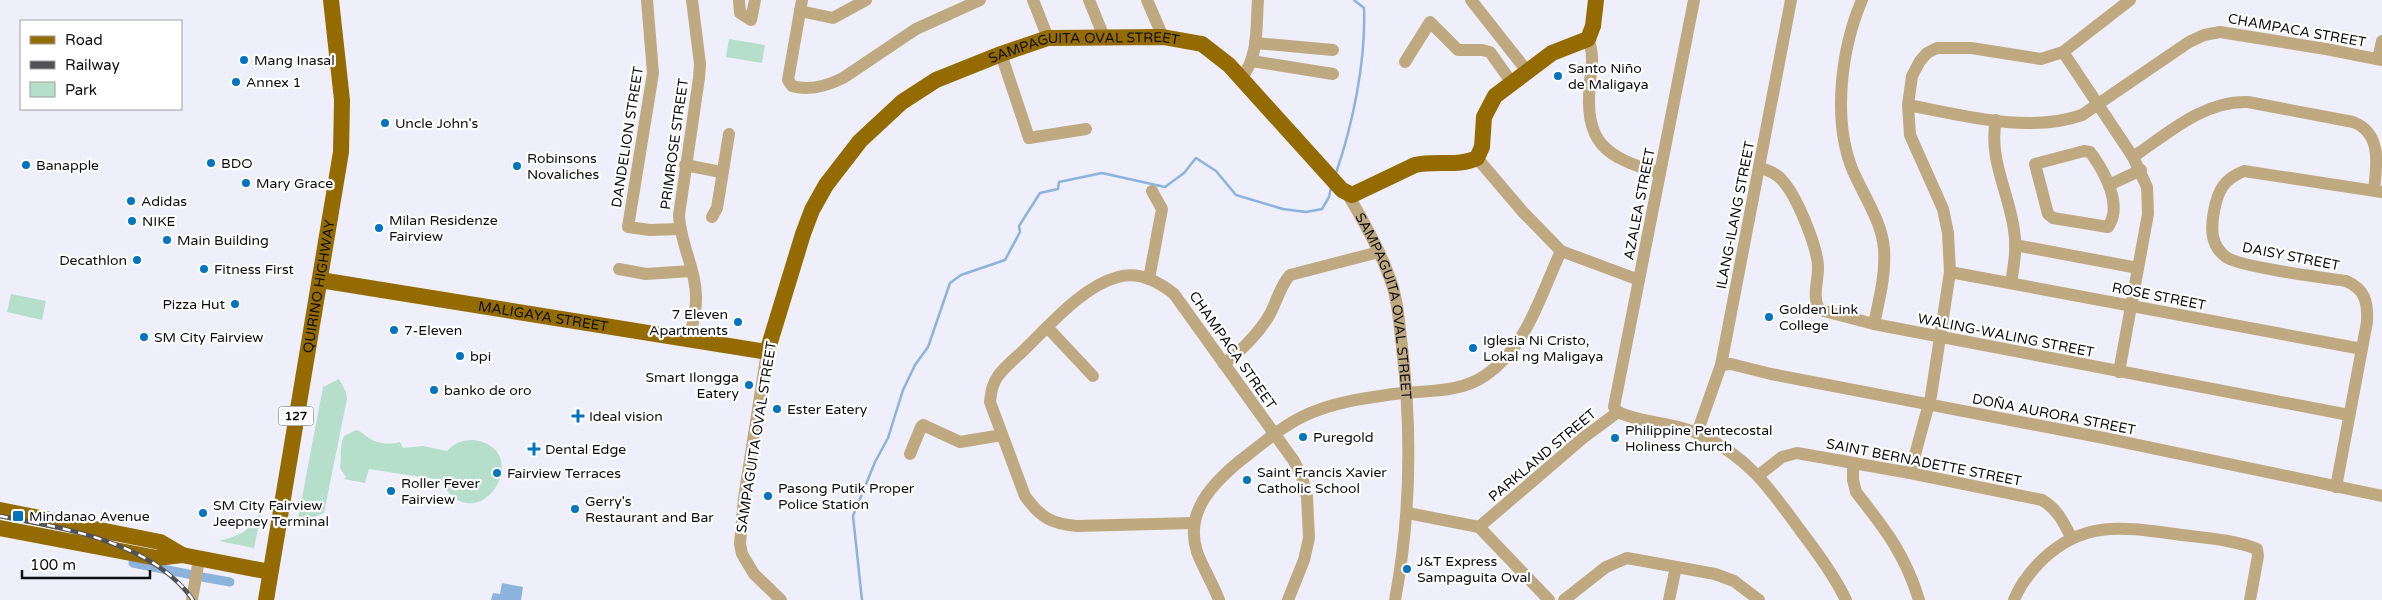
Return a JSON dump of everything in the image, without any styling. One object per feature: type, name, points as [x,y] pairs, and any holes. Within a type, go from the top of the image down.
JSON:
[{"type":"main road","name":"QUIRINO HIGHWAY","points":[[266,600],[343,134],[342,100],[331,0]]},
{"type":"main road","points":[[1338,185],[1360,192],[1426,162],[1467,161],[1477,158],[1481,152],[1482,127],[1487,108],[1495,96],[1552,53],[1588,39],[1593,26],[1596,0]]},
{"type":"main road","name":"SAMPAGUITA OVAL STREET","points":[[767,352],[802,234],[812,210],[826,185],[846,158],[879,121],[913,93],[936,80],[1047,35],[1162,37],[1202,44],[1220,57],[1241,78],[1338,185]]},
{"type":"main road","name":"MALIGAYA STREET","points":[[320,280],[767,352]]},
{"type":"main road","points":[[0,510],[160,542],[182,555]]},
{"type":"main road","points":[[0,528],[157,558],[182,555],[270,572]]},
{"type":"main road","name":"QUIRINO HIGHWAY","points":[[270,572],[276,600]]},
{"type":"street","name":"DANDELION STREET","points":[[647,0],[653,73],[628,227],[650,230],[679,229]]},
{"type":"street","name":"PRIMROSE STREET","points":[[686,339],[690,298],[695,290],[679,229],[679,201],[700,71],[692,0]]},
{"type":"street","points":[[738,0],[740,14],[751,20],[755,0]]},
{"type":"street","points":[[866,0],[833,18],[801,6],[788,74],[789,84],[796,87],[811,88],[832,83],[843,78],[916,29],[980,0]]},
{"type":"street","points":[[1033,0],[1047,35]]},
{"type":"street","points":[[1089,0],[1104,37]]},
{"type":"street","points":[[1147,0],[1162,37]]},
{"type":"street","points":[[1241,78],[1252,61],[1258,0]]},
{"type":"street","points":[[1470,0],[1527,71]]},
{"type":"street","name":"AZALEA STREET","points":[[1618,412],[1614,406],[1694,0]]},
{"type":"street","name":"ILANG-ILANG STREET","points":[[1697,433],[1721,365],[1792,0]]},
{"type":"street","points":[[1862,0],[1856,16],[1841,83],[1841,122],[1852,168],[1877,223],[1884,249],[1883,279],[1874,324]]},
{"type":"street","points":[[1910,473],[1929,406],[1950,272],[1948,232],[1943,209],[1910,135],[1908,105],[1912,76],[1920,61],[1937,48],[1953,46],[2041,59],[2063,52],[2130,0]]},
{"type":"street","points":[[1405,62],[1430,22],[1458,50],[1490,52],[1512,83]]},
{"type":"street","name":"CHAMPACA STREET","points":[[1908,105],[1996,120],[2026,123],[2062,121],[2082,116],[2189,42],[2204,35],[2220,32],[2380,60],[2382,41]]},
{"type":"street","points":[[1588,39],[1592,52],[1588,99],[1592,130],[1609,152],[1620,159],[1660,172]]},
{"type":"street","points":[[1255,43],[1333,50]]},
{"type":"street","points":[[2063,52],[2133,157],[2141,170],[2147,186],[2148,201],[2138,268],[2119,372]]},
{"type":"street","points":[[1001,54],[1029,138],[1086,129]]},
{"type":"street","points":[[1252,61],[1333,74]]},
{"type":"street","points":[[2133,157],[2198,114],[2234,101],[2248,102],[2353,122],[2366,128],[2376,141],[2378,149],[2378,191]]},
{"type":"street","points":[[1996,120],[1994,150],[2012,219],[2016,245],[2011,283]]},
{"type":"street","points":[[712,217],[717,208],[721,172],[729,134]]},
{"type":"street","points":[[2084,151],[2090,152],[2109,185],[2113,208],[2108,227],[2053,218],[2048,214],[2035,166],[2038,163],[2084,151]]},
{"type":"street","points":[[1477,158],[1523,212],[1561,250],[1639,280]]},
{"type":"street","points":[[685,165],[721,172]]},
{"type":"street","name":"WALING-WALING STREET","points":[[1759,168],[1772,172],[1783,181],[1810,233],[1816,251],[1818,267],[1817,306],[1820,310],[1874,324],[2349,416]]},
{"type":"street","points":[[2109,185],[2141,170]]},
{"type":"street","name":"DAISY STREET","points":[[2336,487],[2362,349],[2368,309],[2367,300],[2356,286],[2346,281],[2244,263],[2226,258],[2216,246],[2212,232],[2216,203],[2221,189],[2230,177],[2244,171],[2378,191]]},
{"type":"street","name":"SAMPAGUITA OVAL STREET","points":[[1338,185],[1379,252],[1390,276],[1396,300],[1407,393],[1410,459],[1408,513],[1394,600]]},
{"type":"street","points":[[1149,279],[1162,209],[1152,191]]},
{"type":"street","points":[[2016,245],[2138,268]]},
{"type":"street","points":[[1219,600],[1197,552],[1193,523],[1206,497],[1224,474],[1275,434],[1306,415],[1322,409],[1407,393],[1467,385],[1485,376],[1505,360],[1515,348],[1527,326],[1561,250]]},
{"type":"street","points":[[1224,364],[1243,348],[1265,321],[1283,284],[1290,275],[1379,252]]},
{"type":"street","points":[[619,269],[646,274],[691,271]]},
{"type":"street","name":"ROSE STREET","points":[[1950,272],[2362,349]]},
{"type":"street","name":"CHAMPACA STREET","points":[[1193,523],[1077,526],[1058,524],[1050,520],[1032,506],[1025,496],[990,402],[992,388],[997,377],[1047,328],[1097,285],[1119,276],[1159,282],[1174,294],[1294,461],[1302,478],[1309,517],[1309,538],[1304,560],[1288,600]]},
{"type":"street","points":[[1047,328],[1093,376]]},
{"type":"street","name":"SAMPAGUITA OVAL STREET","points":[[767,352],[744,498],[740,544],[742,554],[754,574],[781,600]]},
{"type":"street","name":"DOÑA AURORA STREET","points":[[1721,365],[1731,364],[1770,374],[1929,406],[2104,438],[2382,496]]},
{"type":"street","name":"PARKLAND STREET","points":[[1479,527],[1583,438],[1618,412],[1697,433],[1741,459],[1759,475],[1824,562],[1846,600]]},
{"type":"street","points":[[910,454],[923,425],[960,442],[1002,435]]},
{"type":"street","name":"SAINT BERNADETTE STREET","points":[[1759,475],[1782,457],[1797,453],[1910,473],[2042,500],[2052,506],[2060,515],[2070,537]]},
{"type":"street","points":[[1853,463],[1853,480],[1856,492],[1900,552],[1910,572],[1919,600]]},
{"type":"street","points":[[1408,513],[1479,527],[1549,600]]},
{"type":"street","points":[[2014,600],[2033,569],[2051,551],[2070,537],[2097,530],[2125,528],[2190,536],[2257,549],[2258,556],[2250,600]]},
{"type":"street","points":[[192,600],[200,558]]},
{"type":"street","points":[[1564,600],[1617,561],[1627,558],[1715,574],[1734,582],[1759,600]]},
{"type":"street","points":[[1669,600],[1676,567]]},
{"type":"green space","points":[[729,39],[765,45],[762,63],[726,57]]},
{"type":"green space","points":[[11,294],[46,301],[42,320],[7,312]]},
{"type":"green space","points":[[339,379],[346,392],[347,399],[324,513],[297,524],[323,387]]},
{"type":"green space","points":[[356,430],[378,442],[387,444],[400,442],[403,448],[423,446],[447,451],[454,445],[462,442],[470,440],[479,441],[495,449],[501,462],[500,477],[494,490],[482,500],[469,503],[454,498],[440,480],[369,469],[365,483],[344,479],[346,477],[340,468],[342,440],[344,436]]},
{"type":"green space","points":[[262,509],[254,548],[219,541],[234,537],[245,531],[254,522]]},
{"type":"water","points":[[502,583],[523,587],[521,600],[491,600],[493,593],[500,594]]},
{"type":"waterway","points":[[1336,173],[1348,134],[1361,70],[1364,8],[1354,0]]},
{"type":"waterway","points":[[862,600],[853,516],[875,462],[888,438],[903,390],[915,365],[928,347],[950,283],[961,275],[1005,260],[1020,232],[1019,226],[1040,193],[1058,189],[1059,182],[1102,173],[1165,187],[1184,173],[1196,158],[1216,171],[1236,195],[1283,209],[1306,212],[1322,209],[1329,197],[1331,188]]},
{"type":"waterway","points":[[133,563],[193,575]]},
{"type":"waterway","points":[[202,577],[230,582]]},
{"type":"railway","points":[[0,516],[79,533],[131,551],[155,564],[176,580],[193,600]]},
{"type":"place","name":"Mang Inasal","points":[[244,60]]},
{"type":"place","name":"Santo Niño de Maligaya","points":[[1558,76]]},
{"type":"place","name":"Annex 1","points":[[236,82]]},
{"type":"place","name":"Uncle John's","points":[[385,123]]},
{"type":"place","name":"BDO","points":[[211,163]]},
{"type":"place","name":"Banapple","points":[[26,165]]},
{"type":"place","name":"Robinsons Novaliches","points":[[517,166]]},
{"type":"place","name":"Mary Grace","points":[[246,183]]},
{"type":"place","name":"Adidas","points":[[131,201]]},
{"type":"place","name":"NIKE","points":[[132,221]]},
{"type":"place","name":"Milan Residenze Fairview","points":[[379,228]]},
{"type":"place","name":"Main Building","points":[[167,240]]},
{"type":"place","name":"Decathlon","points":[[137,260]]},
{"type":"place","name":"Fitness First","points":[[204,269]]},
{"type":"place","name":"Pizza Hut","points":[[235,304]]},
{"type":"place","name":"Golden Link College","points":[[1769,317]]},
{"type":"place","name":"7 Eleven Apartments","points":[[738,322]]},
{"type":"place","name":"7-Eleven","points":[[394,330]]},
{"type":"place","name":"SM City Fairview","points":[[144,337]]},
{"type":"place","name":"Iglesia Ni Cristo, Lokal ng Maligaya","points":[[1473,348]]},
{"type":"place","name":"bpi","points":[[460,356]]},
{"type":"place","name":"Smart Ilongga Eatery","points":[[749,385]]},
{"type":"place","name":"banko de oro","points":[[434,390]]},
{"type":"place","name":"Ester Eatery","points":[[777,409]]},
{"type":"place","name":"Ideal vision","points":[[578,416]]},
{"type":"place","name":"Puregold","points":[[1303,437]]},
{"type":"place","name":"Philippine Pentecostal Holiness Church","points":[[1615,438]]},
{"type":"place","name":"Dental Edge","points":[[534,449]]},
{"type":"place","name":"Fairview Terraces","points":[[497,473]]},
{"type":"place","name":"Saint Francis Xavier Catholic School","points":[[1247,480]]},
{"type":"place","name":"Roller Fever Fairview","points":[[391,491]]},
{"type":"place","name":"Pasong Putik Proper Police Station","points":[[768,496]]},
{"type":"place","name":"Gerry's Restaurant and Bar","points":[[575,509]]},
{"type":"place","name":"SM City Fairview Jeepney Terminal","points":[[203,513]]},
{"type":"place","name":"Mindanao Avenue","points":[[18,516]]},
{"type":"place","name":"J&T Express Sampaguita Oval","points":[[1407,569]]}]
